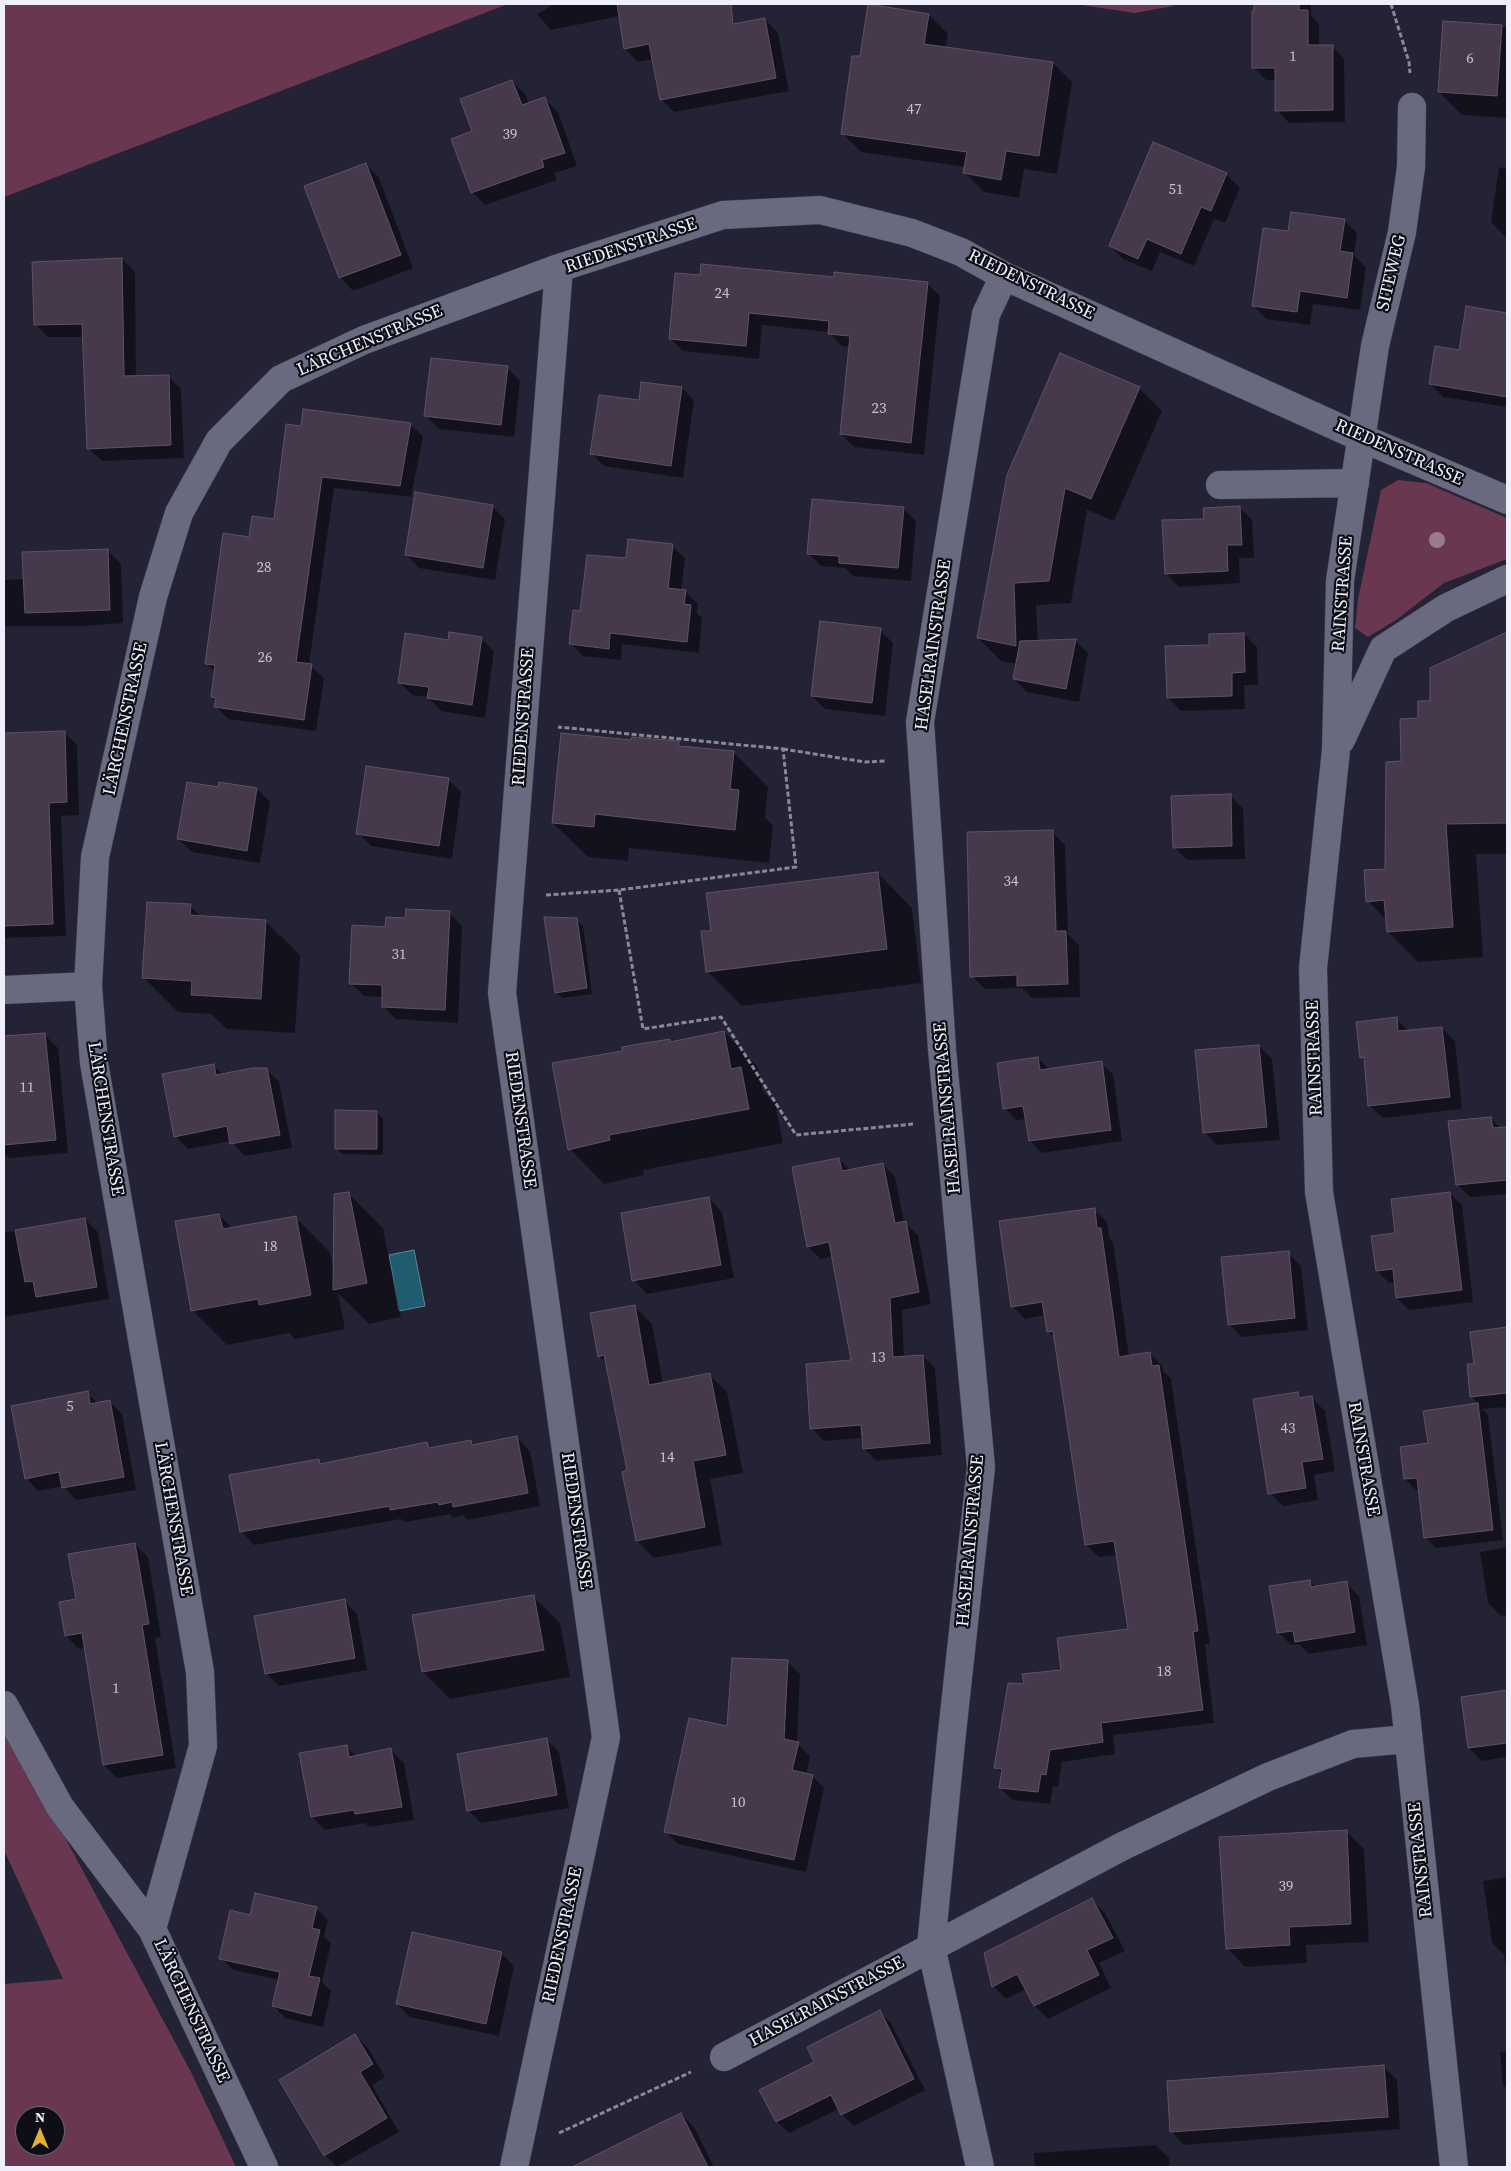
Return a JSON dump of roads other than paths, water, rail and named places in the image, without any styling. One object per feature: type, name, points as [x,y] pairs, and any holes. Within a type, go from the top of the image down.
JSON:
[{"type":"street","name":"SITEWEG","points":[[1362,438],[1375,346],[1402,232],[1411,167],[1412,107]]},
{"type":"street","name":"RIEDENSTRASSE","points":[[515,2160],[606,1737],[502,993],[559,268],[723,215],[820,210],[912,233],[962,252],[1004,276],[1362,438],[1507,500]]},
{"type":"street","name":"LÄRCHENSTRASSE","points":[[264,2167],[152,1929],[203,1746],[200,1672],[94,1063],[88,986],[95,857],[153,596],[179,513],[218,441],[281,379],[364,340],[559,268]]},
{"type":"street","name":"HASELRAINSTRASSE","points":[[980,2167],[931,1946],[981,1467],[941,1039],[920,722],[986,314],[1004,276]]},
{"type":"street","name":"RAINSTRASSE","points":[[1362,438],[1340,581],[1336,750],[1313,968],[1319,1192],[1405,1706],[1454,2167]]},
{"type":"street","points":[[1220,485],[1355,484]]},
{"type":"street","name":"RAINSTRASSE","points":[[1336,750],[1383,649],[1446,608],[1507,579]]},
{"type":"street","points":[[4,990],[88,986]]},
{"type":"street","points":[[4,1705],[60,1808],[152,1929]]},
{"type":"street","name":"HASELRAINSTRASSE","points":[[724,2057],[1123,1846],[1268,1777],[1353,1744],[1408,1739]]},
{"type":"water","points":[[414,1250],[425,1306],[399,1311],[389,1255]]}]
